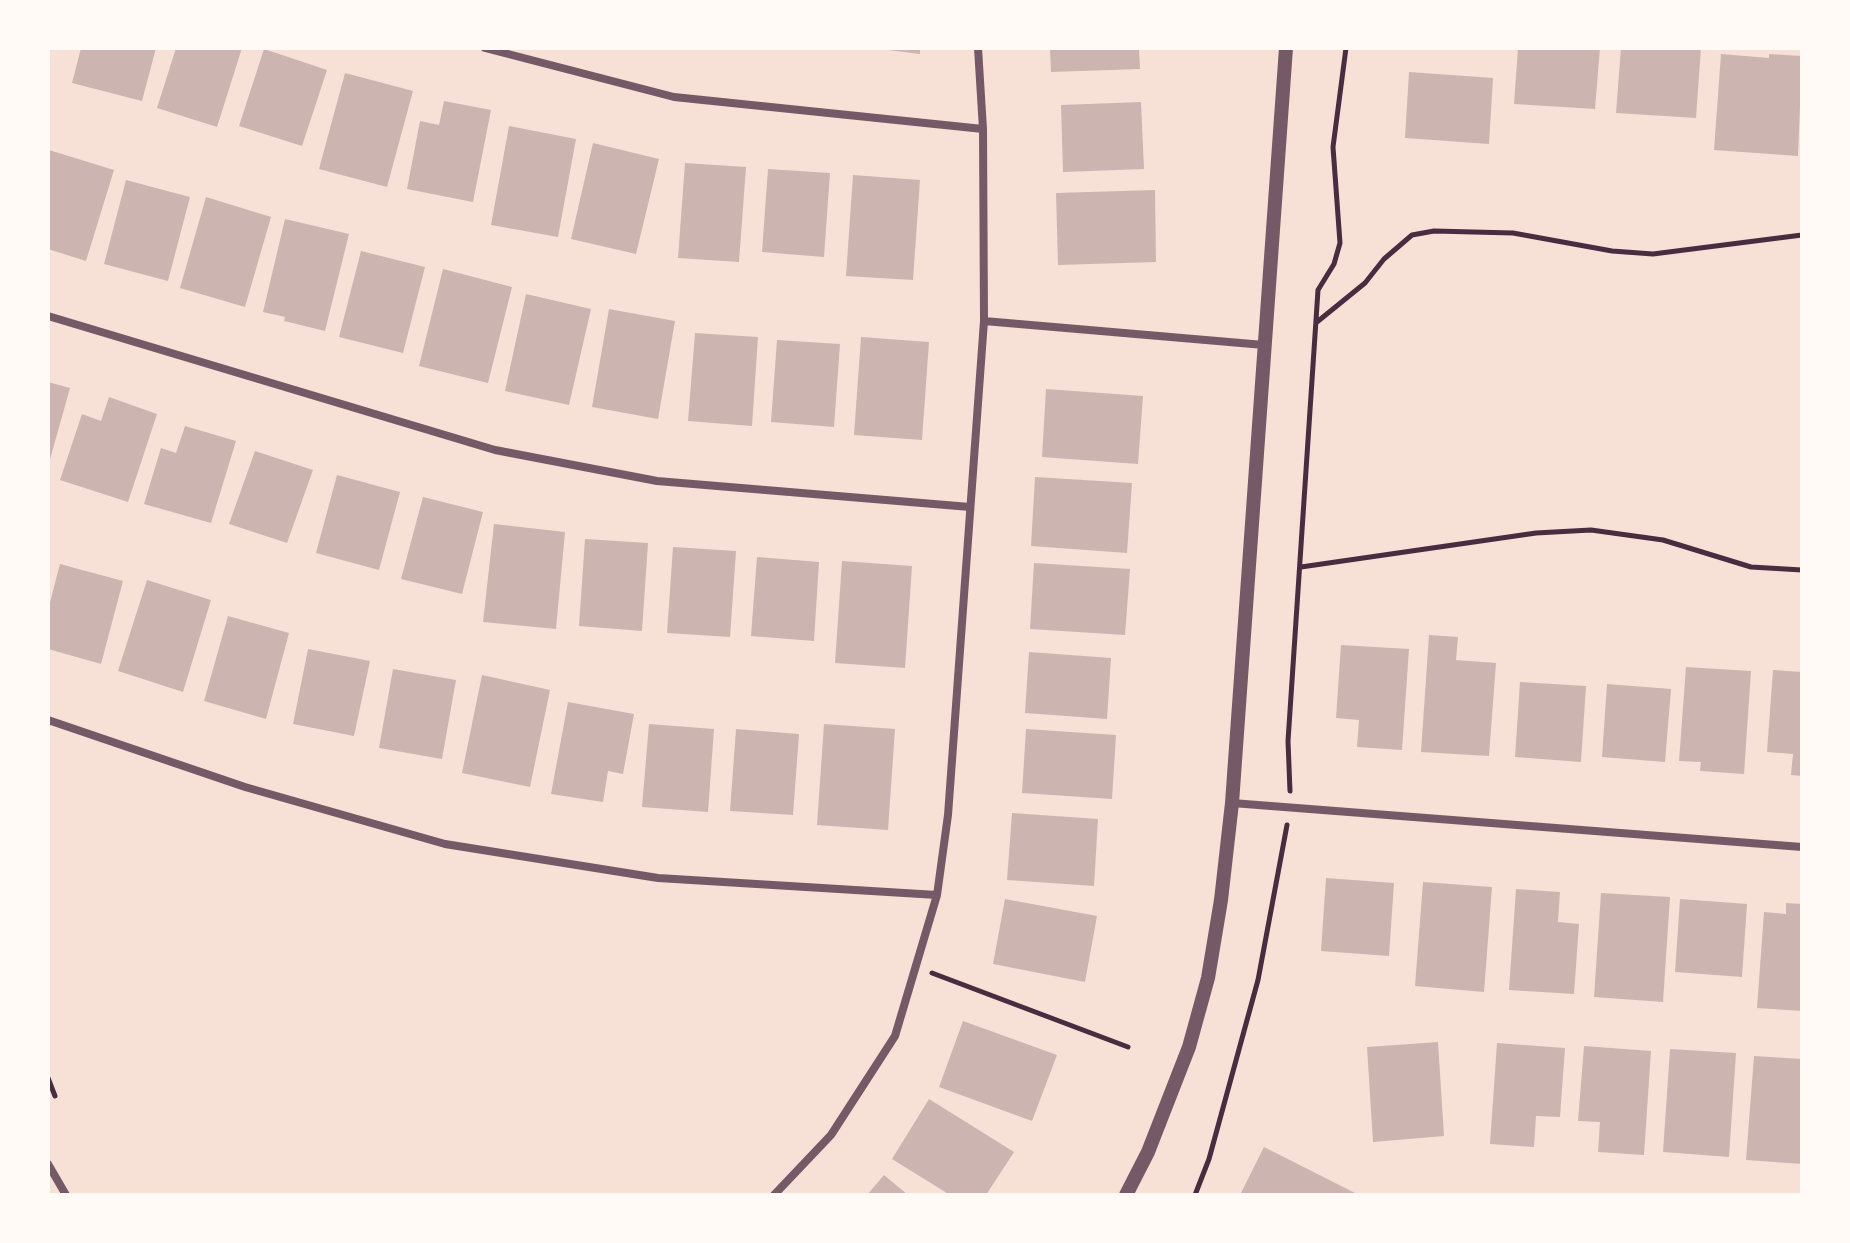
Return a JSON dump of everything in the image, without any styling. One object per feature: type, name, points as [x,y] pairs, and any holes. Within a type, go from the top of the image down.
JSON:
[{"type":"street","points":[[485,48],[674,97],[983,129]]},
{"type":"street","points":[[774,1195],[831,1135],[895,1036],[937,895],[948,815],[984,321],[983,129],[978,48]]},
{"type":"street","points":[[1126,1195],[1148,1152],[1189,1047],[1208,978],[1232,803],[1286,48]]},
{"type":"street","points":[[48,316],[495,450],[657,481],[970,507]]},
{"type":"street","points":[[984,321],[1264,345]]},
{"type":"street","points":[[48,720],[245,787],[445,844],[658,878],[937,895]]},
{"type":"street","points":[[1232,803],[1802,847]]},
{"type":"street","points":[[48,1164],[66,1195]]},
{"type":"path","points":[[1195,1195],[1209,1159],[1258,980],[1290,807],[1288,741],[1318,290],[1334,264],[1340,243],[1333,147],[1346,48]]},
{"type":"path","points":[[1317,322],[1365,283],[1384,259],[1412,235],[1434,231],[1513,233],[1612,251],[1653,254],[1802,235]]},
{"type":"path","points":[[1301,567],[1536,533],[1591,530],[1663,540],[1751,567],[1802,570]]},
{"type":"path","points":[[916,967],[1128,1047]]},
{"type":"path","points":[[48,1078],[55,1096]]},
{"type":"building","points":[[81,48],[156,48],[142,101],[72,83]]},
{"type":"building","points":[[176,48],[242,48],[217,127],[157,108]]},
{"type":"building","points":[[871,48],[920,48],[920,54]]},
{"type":"building","points":[[1050,48],[1139,48],[1140,69],[1051,72]]},
{"type":"building","points":[[1518,48],[1600,48],[1595,109],[1514,104]]},
{"type":"building","points":[[1621,48],[1701,48],[1696,118],[1616,113]]},
{"type":"building","points":[[264,49],[327,70],[302,146],[239,126]]},
{"type":"building","points":[[1721,54],[1769,58],[1769,54],[1802,56],[1798,156],[1714,150]]},
{"type":"building","points":[[1409,72],[1493,78],[1489,144],[1405,138]]},
{"type":"building","points":[[345,73],[413,91],[387,187],[319,169]]},
{"type":"building","points":[[444,101],[491,110],[473,202],[407,189],[420,121],[439,125]]},
{"type":"building","points":[[1141,102],[1144,169],[1063,172],[1061,105]]},
{"type":"building","points":[[509,126],[576,139],[558,237],[491,225]]},
{"type":"building","points":[[593,143],[659,159],[636,254],[571,239]]},
{"type":"building","points":[[49,150],[114,170],[86,261],[48,249]]},
{"type":"building","points":[[685,163],[746,167],[739,262],[678,258]]},
{"type":"building","points":[[768,169],[830,173],[824,257],[762,252]]},
{"type":"building","points":[[853,175],[920,180],[913,280],[846,276]]},
{"type":"building","points":[[126,180],[190,197],[168,281],[104,264]]},
{"type":"building","points":[[1155,190],[1156,262],[1058,265],[1056,193]]},
{"type":"building","points":[[206,197],[271,217],[245,307],[180,288]]},
{"type":"building","points":[[285,219],[349,234],[325,331],[284,321],[285,317],[263,312]]},
{"type":"building","points":[[361,251],[425,267],[403,353],[339,337]]},
{"type":"building","points":[[443,269],[512,287],[488,383],[419,366]]},
{"type":"building","points":[[526,294],[591,309],[569,405],[505,391]]},
{"type":"building","points":[[609,309],[675,321],[658,419],[592,407]]},
{"type":"building","points":[[695,333],[758,337],[752,426],[688,421]]},
{"type":"building","points":[[861,337],[929,342],[922,440],[854,435]]},
{"type":"building","points":[[777,340],[840,344],[834,427],[771,422]]},
{"type":"building","points":[[48,382],[70,388],[49,463],[48,463]]},
{"type":"building","points":[[1046,389],[1143,396],[1138,464],[1042,457]]},
{"type":"building","points":[[109,397],[157,414],[128,502],[60,480],[82,414],[101,421]]},
{"type":"building","points":[[185,426],[236,441],[211,523],[144,504],[161,448],[176,453]]},
{"type":"building","points":[[255,451],[313,470],[287,543],[229,524]]},
{"type":"building","points":[[337,475],[400,492],[379,570],[316,553]]},
{"type":"building","points":[[1035,477],[1132,483],[1127,553],[1031,546]]},
{"type":"building","points":[[423,497],[483,512],[462,594],[401,579]]},
{"type":"building","points":[[494,524],[565,532],[556,629],[483,622]]},
{"type":"building","points":[[585,539],[648,543],[642,631],[579,626]]},
{"type":"building","points":[[673,547],[736,551],[730,637],[667,633]]},
{"type":"building","points":[[757,557],[819,562],[814,641],[751,636]]},
{"type":"building","points":[[842,561],[912,566],[905,668],[835,663]]},
{"type":"building","points":[[1034,563],[1130,569],[1125,635],[1030,629]]},
{"type":"building","points":[[60,564],[123,581],[101,664],[48,649],[48,610]]},
{"type":"building","points":[[147,580],[211,600],[183,692],[118,671]]},
{"type":"building","points":[[228,616],[289,633],[266,719],[204,701]]},
{"type":"building","points":[[1429,635],[1458,637],[1456,660],[1496,663],[1489,756],[1421,752]]},
{"type":"building","points":[[1341,645],[1409,649],[1402,750],[1357,747],[1359,720],[1336,718]]},
{"type":"building","points":[[308,649],[370,661],[354,736],[293,724]]},
{"type":"building","points":[[1029,652],[1111,658],[1107,719],[1025,713]]},
{"type":"building","points":[[1686,667],[1751,671],[1744,774],[1700,771],[1701,762],[1679,761]]},
{"type":"building","points":[[393,669],[456,680],[442,759],[379,748]]},
{"type":"building","points":[[1773,670],[1802,672],[1802,776],[1791,775],[1793,754],[1767,752]]},
{"type":"building","points":[[482,675],[550,690],[530,787],[462,773]]},
{"type":"building","points":[[1520,682],[1586,686],[1581,762],[1515,757]]},
{"type":"building","points":[[1607,684],[1671,689],[1665,762],[1602,757]]},
{"type":"building","points":[[568,702],[634,714],[623,774],[608,771],[603,802],[551,794]]},
{"type":"building","points":[[649,724],[714,729],[708,812],[642,807]]},
{"type":"building","points":[[824,724],[895,729],[888,830],[817,825]]},
{"type":"building","points":[[736,729],[799,734],[793,815],[730,811]]},
{"type":"building","points":[[1026,729],[1116,735],[1112,799],[1022,793]]},
{"type":"building","points":[[1012,813],[1098,819],[1094,886],[1007,880]]},
{"type":"building","points":[[1326,878],[1394,883],[1389,956],[1321,951]]},
{"type":"building","points":[[1423,882],[1492,887],[1484,992],[1415,986]]},
{"type":"building","points":[[1516,889],[1560,892],[1558,922],[1579,924],[1574,994],[1509,990]]},
{"type":"building","points":[[1601,893],[1670,897],[1663,1002],[1594,997]]},
{"type":"building","points":[[1005,899],[1097,916],[1085,982],[993,964]]},
{"type":"building","points":[[1680,899],[1747,904],[1742,977],[1675,972]]},
{"type":"building","points":[[1786,903],[1802,904],[1802,1011],[1757,1008],[1764,912],[1786,914]]},
{"type":"building","points":[[963,1021],[1057,1055],[1032,1121],[939,1087]]},
{"type":"building","points":[[1438,1042],[1444,1136],[1373,1142],[1367,1047]]},
{"type":"building","points":[[1497,1043],[1565,1048],[1560,1117],[1536,1116],[1534,1147],[1490,1144]]},
{"type":"building","points":[[1584,1046],[1651,1051],[1644,1155],[1598,1152],[1600,1122],[1578,1121]]},
{"type":"building","points":[[1670,1049],[1736,1053],[1729,1157],[1663,1152]]},
{"type":"building","points":[[1754,1056],[1802,1059],[1802,1164],[1746,1160]]},
{"type":"building","points":[[929,1099],[1014,1152],[986,1195],[950,1195],[892,1159]]},
{"type":"building","points":[[1264,1147],[1359,1195],[1240,1195]]},
{"type":"building","points":[[884,1175],[908,1195],[867,1195]]}]
